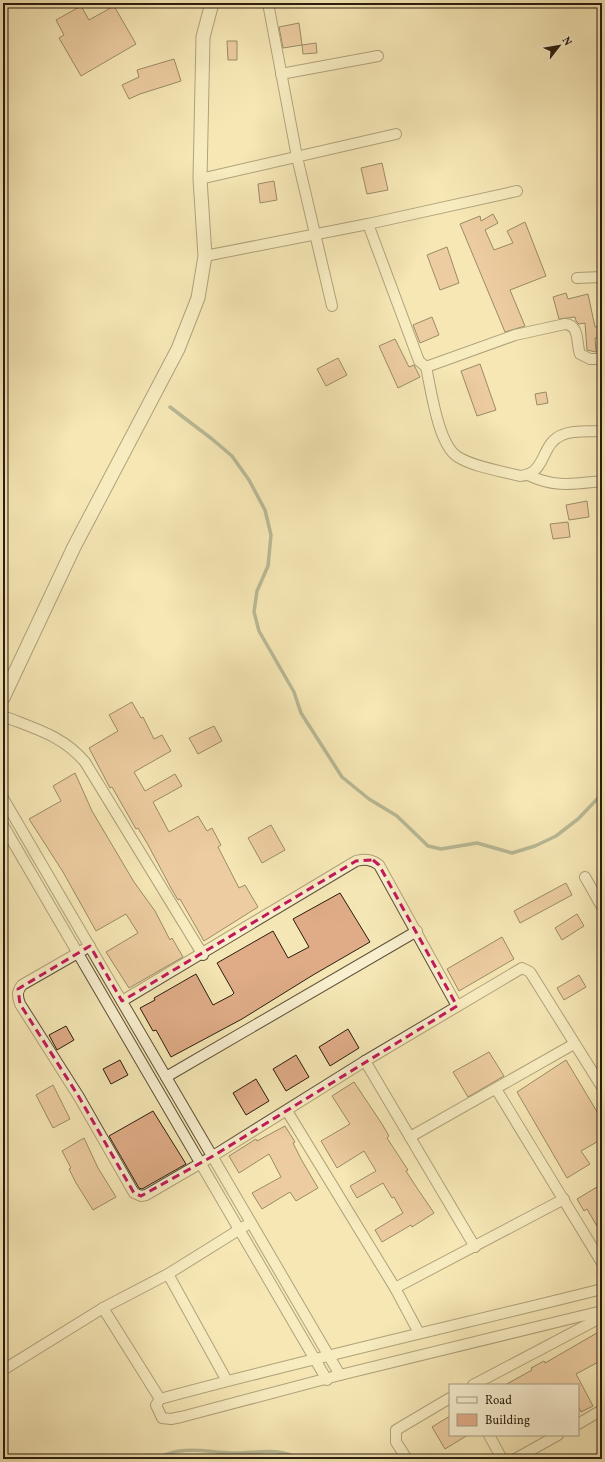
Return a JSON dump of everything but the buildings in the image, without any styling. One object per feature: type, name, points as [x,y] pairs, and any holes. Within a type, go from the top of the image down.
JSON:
[{"type":"street","points":[[4,692],[74,547],[178,349],[198,298],[205,256],[200,178],[203,37],[212,3]]},
{"type":"street","points":[[268,3],[298,157],[332,306]]},
{"type":"street","points":[[281,74],[378,56]]},
{"type":"street","points":[[200,178],[396,134]]},
{"type":"street","points":[[205,256],[368,224],[517,191]]},
{"type":"street","points":[[368,224],[419,361],[426,367],[442,436],[450,451],[458,457],[468,461],[520,476],[528,475],[537,468],[550,444],[558,437],[571,432],[602,431]]},
{"type":"street","points":[[576,278],[602,277]]},
{"type":"street","points":[[426,367],[515,335],[565,324],[571,324],[575,328],[580,354],[590,359],[602,359]]},
{"type":"street","points":[[528,475],[544,482],[556,485],[602,482]]},
{"type":"street","points":[[3,716],[61,740],[75,750],[85,762],[203,955]]},
{"type":"street","points":[[3,798],[340,1375]]},
{"type":"street","points":[[3,825],[327,1380]]},
{"type":"street","points":[[122,1001],[203,955],[356,861],[363,859],[373,860],[379,865],[417,931],[457,1006]]},
{"type":"street","points":[[585,878],[602,907]]},
{"type":"street","points":[[166,1077],[417,931]]},
{"type":"street","points":[[90,946],[77,952],[22,985],[18,989],[17,996],[20,1004],[79,1097],[134,1193],[141,1196],[146,1195],[213,1156],[365,1061],[522,968],[527,969],[530,972],[602,1087]]},
{"type":"street","points":[[410,1137],[574,1044]]},
{"type":"street","points":[[365,1061],[475,1247]]},
{"type":"street","points":[[496,1089],[602,1263]]},
{"type":"street","points":[[287,1111],[395,1288],[418,1333]]},
{"type":"street","points":[[395,1288],[564,1199]]},
{"type":"street","points":[[3,1370],[103,1308],[168,1274],[252,1222]]},
{"type":"street","points":[[168,1274],[227,1381]]},
{"type":"street","points":[[602,1289],[227,1381],[160,1400],[156,1405],[158,1413],[162,1418],[170,1420],[327,1380],[340,1375],[602,1311]]},
{"type":"street","points":[[103,1308],[160,1400]]},
{"type":"street","points":[[475,1384],[602,1317]]},
{"type":"street","points":[[407,1459],[396,1442],[396,1430],[449,1399]]},
{"type":"street","points":[[579,1423],[602,1410]]},
{"type":"street","points":[[490,1436],[502,1459]]},
{"type":"street","points":[[515,1459],[556,1436]]},
{"type":"highlighted area","points":[[373,860],[379,865],[457,1006],[213,1156],[141,1196],[134,1193],[79,1097],[20,1004],[18,989],[90,946],[122,1001],[356,861]]},
{"type":"waterway","points":[[170,407],[232,456],[249,480],[265,510],[271,535],[268,566],[257,591],[254,612],[259,631],[294,692],[301,713],[342,777],[369,799],[397,816],[428,846],[441,849],[477,843],[512,853],[535,846],[556,836],[578,819],[602,794]]},
{"type":"waterway","points":[[151,1459],[187,1450],[232,1453],[274,1452],[291,1455],[298,1459]]}]
